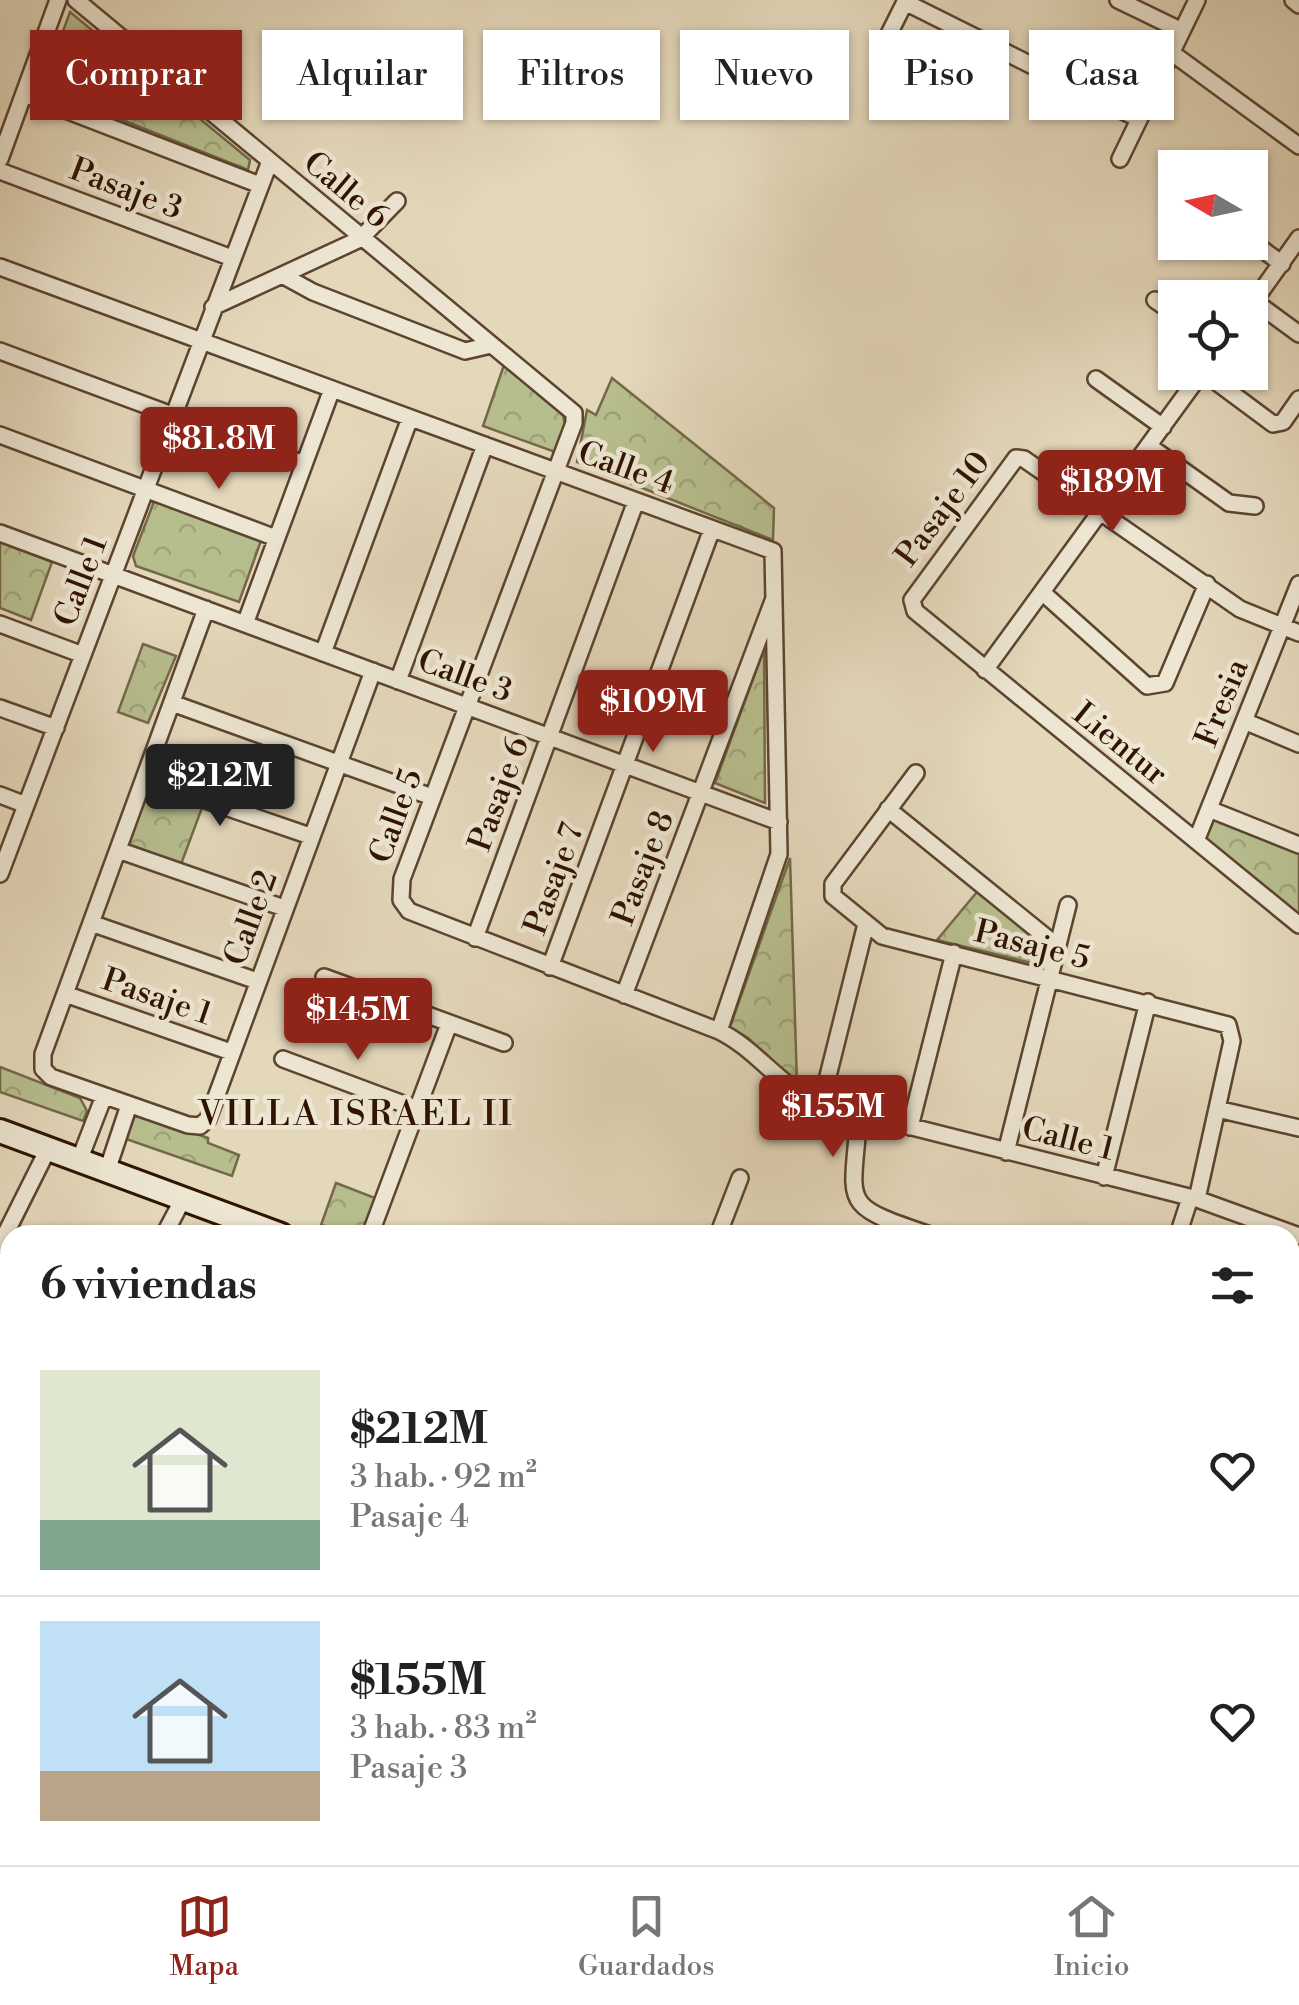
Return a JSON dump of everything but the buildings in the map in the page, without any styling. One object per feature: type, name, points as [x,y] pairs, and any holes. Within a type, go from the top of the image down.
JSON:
[{"type":"street","points":[[0,159],[58,0]]},
{"type":"street","name":"Calle 6","points":[[76,0],[360,239],[574,412],[574,423]]},
{"type":"street","points":[[1118,0],[1182,31]]},
{"type":"street","points":[[1174,49],[1197,0]]},
{"type":"street","points":[[1293,0],[1299,5]]},
{"type":"street","points":[[891,30],[905,1],[1029,64]]},
{"type":"street","points":[[1174,54],[1299,146]]},
{"type":"street","points":[[24,94],[260,185]]},
{"type":"street","points":[[1120,159],[1139,120]]},
{"type":"street","name":"Calle 1","points":[[0,874],[270,161]]},
{"type":"street","name":"Pasaje 3","points":[[0,171],[232,258]]},
{"type":"street","points":[[213,306],[360,239],[398,200]]},
{"type":"street","points":[[1268,283],[1299,238]]},
{"type":"street","points":[[1268,254],[1282,264]]},
{"type":"street","name":"Calle 4","points":[[0,267],[773,551],[779,822],[776,870],[719,1031]]},
{"type":"street","points":[[282,275],[314,292],[465,351],[491,345]]},
{"type":"street","points":[[1268,314],[1299,334]]},
{"type":"street","points":[[0,352],[304,464]]},
{"type":"street","points":[[1096,380],[1162,426]]},
{"type":"street","points":[[245,624],[332,389]]},
{"type":"street","points":[[985,670],[1189,390]]},
{"type":"street","points":[[1228,390],[1278,424],[1299,399]]},
{"type":"street","points":[[323,653],[410,418]]},
{"type":"street","name":"Calle 5","points":[[574,423],[402,879],[401,900],[414,914],[719,1031],[754,1052],[789,1088],[821,1104]]},
{"type":"street","points":[[0,435],[276,538]]},
{"type":"street","points":[[398,681],[485,445]]},
{"type":"street","points":[[1148,446],[1229,503],[1255,506]]},
{"type":"street","name":"Pasaje 10","points":[[912,600],[1010,464],[1024,459],[1102,510]]},
{"type":"street","name":"Pasaje 6","points":[[474,938],[636,501]]},
{"type":"street","points":[[1102,510],[1240,609],[1299,633]]},
{"type":"street","name":"Pasaje 7","points":[[550,966],[712,529]]},
{"type":"street","name":"Calle 3","points":[[0,533],[779,822]]},
{"type":"street","points":[[1042,592],[1148,686],[1157,687],[1166,683],[1207,584]]},
{"type":"street","name":"Fresia","points":[[1196,841],[1299,584]]},
{"type":"street","name":"Pasaje 8","points":[[624,994],[776,593]]},
{"type":"street","name":"Lientur","points":[[912,600],[914,611],[1299,925]]},
{"type":"street","points":[[107,1171],[129,1105],[51,1078],[43,1068],[43,1054],[206,610]]},
{"type":"street","points":[[0,624],[82,655]]},
{"type":"street","name":"Calle 2","points":[[129,1105],[200,1126],[208,1119],[373,672]]},
{"type":"street","points":[[172,703],[432,797]]},
{"type":"street","points":[[0,708],[56,728]]},
{"type":"street","points":[[1244,721],[1299,744]]},
{"type":"street","points":[[916,773],[888,809],[1057,946]]},
{"type":"street","points":[[144,779],[310,836]]},
{"type":"street","points":[[0,795],[26,805]]},
{"type":"street","name":"Pasaje 5","points":[[888,809],[831,890],[866,924],[882,936],[1224,1022],[1232,1029],[1217,1109]]},
{"type":"street","points":[[1209,809],[1299,845]]},
{"type":"street","points":[[118,850],[284,908]]},
{"type":"street","points":[[1006,1152],[1068,905]]},
{"type":"street","points":[[91,923],[257,980]]},
{"type":"street","points":[[821,1104],[866,924]]},
{"type":"street","points":[[910,1127],[954,953]]},
{"type":"street","points":[[324,977],[504,1043]]},
{"type":"street","name":"Pasaje 1","points":[[66,994],[231,1052]]},
{"type":"street","points":[[1104,1176],[1148,1002]]},
{"type":"street","points":[[374,1225],[449,1024]]},
{"type":"street","points":[[283,1058],[417,1109]]},
{"type":"street","points":[[79,1161],[104,1096]]},
{"type":"street","name":"Calle 1","points":[[821,1104],[1193,1198],[1268,1225]]},
{"type":"street","points":[[1182,1225],[1217,1109],[1298,1123]]},
{"type":"street","points":[[859,1115],[857,1202],[866,1212],[902,1225]]},
{"type":"street","points":[[0,1132],[254,1225]]},
{"type":"street","points":[[12,1225],[48,1149]]},
{"type":"street","points":[[722,1225],[740,1178]]},
{"type":"street","points":[[169,1225],[183,1199]]},
{"type":"green space","points":[[70,12],[92,30],[63,30]]},
{"type":"green space","points":[[122,120],[201,120],[250,160],[248,170]]},
{"type":"green space","points":[[504,365],[563,415],[565,425],[555,452],[483,426]]},
{"type":"green space","points":[[612,378],[774,508],[773,540],[577,462],[587,410],[596,415]]},
{"type":"green space","points":[[155,499],[262,538],[239,602],[136,566],[133,556]]},
{"type":"green space","points":[[0,542],[52,562],[31,620],[0,608]]},
{"type":"green space","points":[[143,644],[176,656],[148,723],[118,712]]},
{"type":"green space","points":[[764,649],[765,803],[715,783]]},
{"type":"green space","points":[[146,784],[203,805],[180,867],[124,848]]},
{"type":"green space","points":[[1212,814],[1299,849],[1299,920],[1201,840]]},
{"type":"green space","points":[[790,858],[797,1084],[748,1038],[730,1027]]},
{"type":"green space","points":[[977,892],[1046,947],[1040,965],[937,940]]},
{"type":"green space","points":[[0,1067],[80,1098],[87,1111],[83,1121],[0,1092]]},
{"type":"green space","points":[[142,1115],[208,1138],[208,1143],[239,1155],[232,1176],[126,1139],[134,1117]]},
{"type":"green space","points":[[336,1183],[375,1198],[365,1225],[321,1225]]},
{"type":"district","name":"VILLA ISRAEL II","points":[[356,1114]]}]
